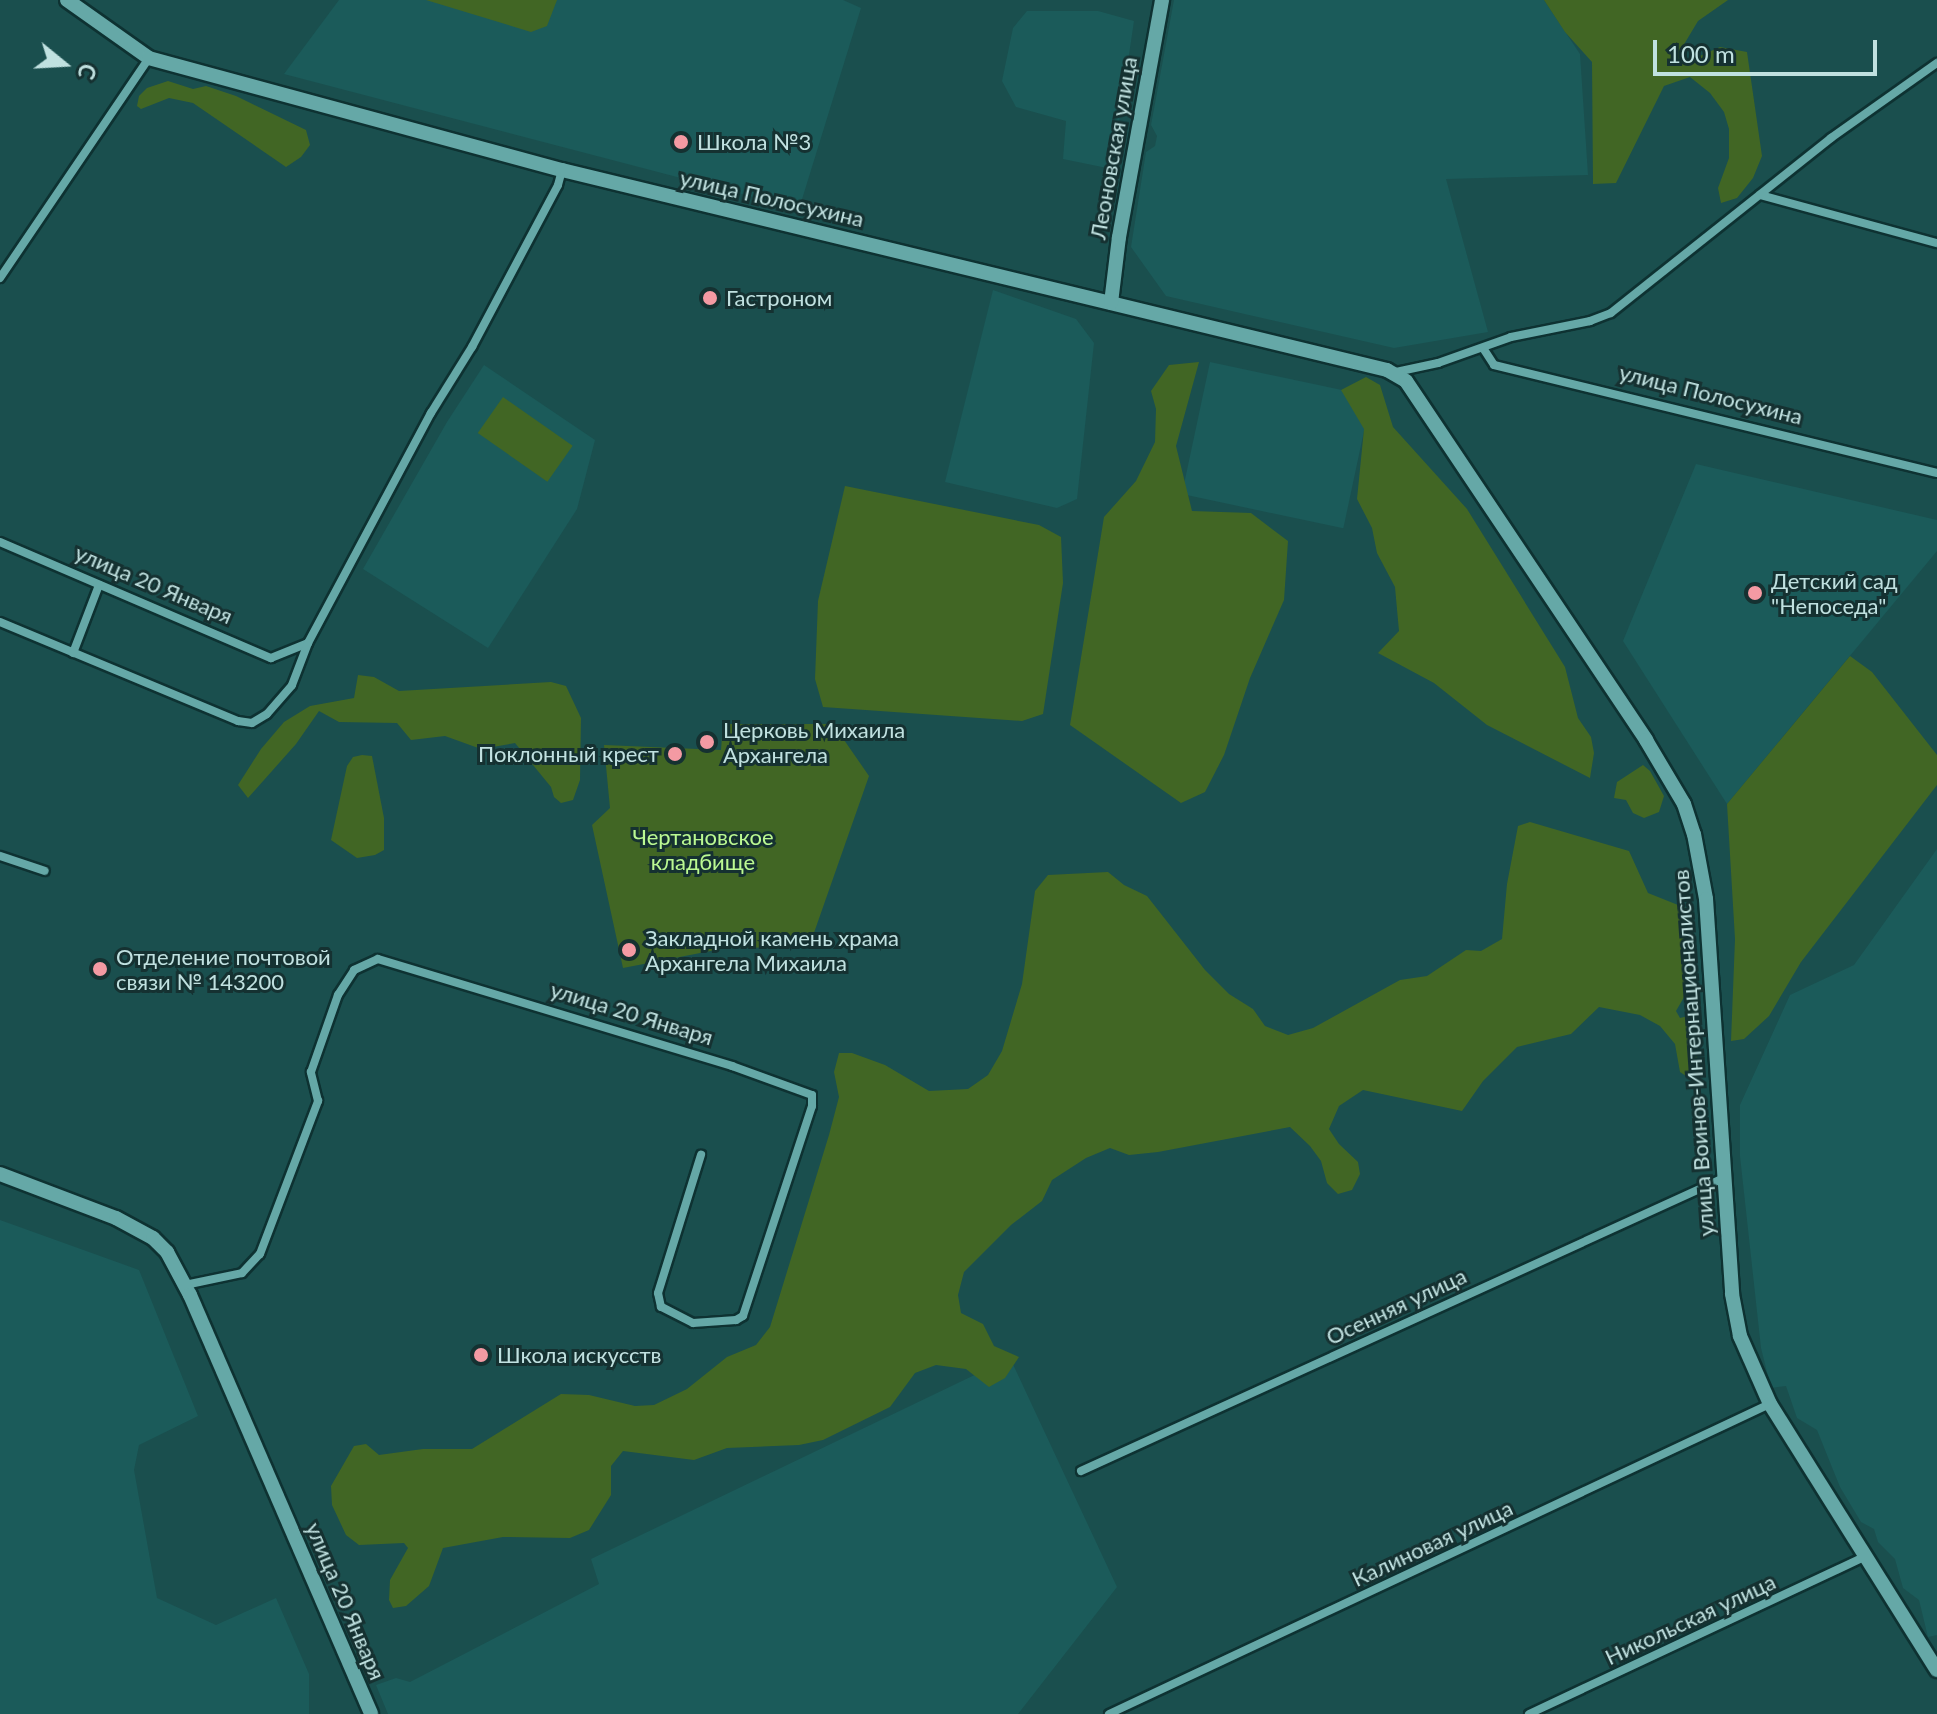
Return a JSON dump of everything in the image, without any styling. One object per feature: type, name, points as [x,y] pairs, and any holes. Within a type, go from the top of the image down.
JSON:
[{"type":"street","name":"улица Полосухина","points":[[67,0],[149,58],[562,170],[1395,372],[1483,348],[1511,337],[1590,321],[1611,313],[1831,138],[1937,63]]},
{"type":"street","name":"Леоновская улица","points":[[1111,303],[1119,237],[1162,0]]},
{"type":"street","points":[[0,278],[149,58]]},
{"type":"street","points":[[0,622],[238,721],[252,723],[267,714],[292,685],[308,643],[431,413],[472,347],[562,170]]},
{"type":"street","points":[[1760,195],[1937,243]]},
{"type":"street","name":"улица Полосухина","points":[[1483,348],[1494,365],[1937,473]]},
{"type":"street","name":"улица Воинов-Интернационалистов","points":[[1395,372],[1411,386],[1451,444],[1653,751],[1684,804],[1694,834],[1706,899],[1736,1319],[1748,1359],[1770,1404],[1937,1670]]},
{"type":"street","name":"улица 20 Января","points":[[0,542],[271,658],[308,643]]},
{"type":"street","points":[[73,653],[99,585]]},
{"type":"street","points":[[0,856],[45,871]]},
{"type":"street","name":"улица 20 Января","points":[[185,1285],[242,1273],[260,1254],[318,1101],[311,1072],[338,995],[354,970],[378,959],[732,1066],[812,1095],[812,1106],[743,1316],[736,1320],[693,1323],[661,1307],[658,1293],[701,1155]]},
{"type":"street","name":"улица 20 Января","points":[[0,1174],[135,1226],[167,1252],[185,1285],[371,1714]]},
{"type":"street","name":"Осенняя улица","points":[[1081,1471],[1711,1180],[1727,1177]]},
{"type":"street","name":"Калиновая улица","points":[[1109,1714],[1770,1404]]},
{"type":"street","name":"Никольская улица","points":[[1529,1714],[1867,1556]]},
{"type":"shaded area","name":"Школа №3","points":[[339,0],[843,0],[861,8],[799,209],[284,74]]},
{"type":"shaded area","points":[[1174,0],[1544,0],[1580,54],[1588,175],[1446,179],[1488,332],[1394,348],[1166,296],[1131,247],[1146,152],[1155,146],[1157,136],[1151,125]]},
{"type":"shaded area","points":[[1027,11],[1098,11],[1134,21],[1112,169],[1063,159],[1066,121],[1016,107],[1002,81],[1013,28]]},
{"type":"shaded area","points":[[993,290],[1076,319],[1094,343],[1077,499],[1057,508],[945,482]]},
{"type":"shaded area","points":[[1210,362],[1371,396],[1343,528],[1182,494]]},
{"type":"shaded area","points":[[484,365],[595,440],[577,509],[488,648],[363,569],[447,422]]},
{"type":"shaded area","points":[[1696,464],[1937,520],[1937,551],[1727,804],[1623,641]]},
{"type":"shaded area","points":[[1937,849],[1937,1635],[1928,1637],[1919,1600],[1903,1588],[1895,1559],[1878,1542],[1874,1529],[1861,1522],[1840,1487],[1817,1430],[1797,1418],[1786,1386],[1771,1388],[1761,1348],[1740,1156],[1740,1105],[1790,995],[1854,965]]},
{"type":"shaded area","points":[[0,1220],[139,1270],[198,1416],[139,1445],[134,1470],[157,1598],[216,1625],[276,1598],[309,1674],[309,1714],[0,1714]]},
{"type":"shaded area","points":[[1010,1358],[1117,1587],[1018,1714],[388,1714],[376,1685],[396,1678],[410,1682],[599,1584],[591,1559]]},
{"type":"green space","points":[[426,0],[557,0],[547,26],[531,32]]},
{"type":"green space","points":[[1544,0],[1728,0],[1698,21],[1680,51],[1684,63],[1720,47],[1747,52],[1762,156],[1753,178],[1737,198],[1721,203],[1718,188],[1729,158],[1729,129],[1724,112],[1710,93],[1690,77],[1664,86],[1616,183],[1593,184],[1592,62],[1565,32]]},
{"type":"green space","points":[[168,81],[193,89],[206,86],[236,96],[306,130],[310,145],[301,157],[286,167],[193,103],[169,98],[141,109],[137,106],[139,96],[147,88]]},
{"type":"green space","points":[[1199,362],[1176,446],[1192,511],[1251,513],[1288,541],[1284,600],[1250,678],[1224,755],[1205,792],[1181,803],[1070,725],[1104,517],[1136,481],[1155,442],[1156,409],[1151,391],[1169,365]]},
{"type":"green space","points":[[1366,377],[1380,385],[1393,427],[1467,509],[1565,667],[1578,718],[1591,737],[1594,753],[1590,778],[1487,725],[1434,683],[1378,653],[1399,631],[1395,587],[1377,553],[1372,528],[1357,499],[1364,429],[1341,390]]},
{"type":"green space","points":[[503,397],[573,446],[547,482],[478,433]]},
{"type":"green space","points":[[845,486],[1039,525],[1061,537],[1063,583],[1043,714],[1022,721],[823,707],[815,679],[818,601]]},
{"type":"green space","points":[[1850,656],[1872,672],[1937,755],[1937,785],[1801,962],[1769,1016],[1744,1039],[1731,1041],[1735,939],[1727,804]]},
{"type":"green space","points":[[358,675],[374,677],[399,691],[551,682],[566,686],[581,718],[580,780],[573,800],[561,803],[554,797],[551,787],[515,743],[481,749],[445,736],[411,740],[397,723],[339,722],[319,711],[296,744],[248,798],[238,785],[261,749],[284,722],[310,706],[354,698]]},
{"type":"green space","name":"Чертановское кладбище","points":[[723,724],[833,724],[869,776],[809,947],[726,948],[623,968],[592,825],[610,808],[604,745],[721,750]]},
{"type":"green space","points":[[372,756],[384,818],[384,850],[357,858],[331,840],[347,766],[353,757]]},
{"type":"green space","points":[[1643,765],[1650,771],[1664,796],[1659,812],[1644,818],[1633,813],[1626,800],[1614,798],[1617,782]]},
{"type":"green space","points":[[1530,822],[1629,851],[1648,893],[1688,909],[1692,926],[1691,985],[1676,1011],[1680,1018],[1692,1015],[1696,1022],[1698,1078],[1692,1080],[1680,1072],[1675,1044],[1660,1026],[1640,1015],[1599,1007],[1571,1034],[1517,1047],[1483,1081],[1462,1111],[1363,1090],[1339,1106],[1329,1129],[1358,1162],[1360,1174],[1352,1190],[1338,1194],[1327,1183],[1321,1161],[1290,1127],[1158,1152],[1129,1155],[1110,1148],[1086,1158],[1052,1180],[1042,1201],[1011,1225],[964,1272],[958,1295],[961,1313],[983,1324],[994,1346],[1019,1357],[1005,1378],[989,1387],[966,1369],[936,1365],[915,1373],[890,1407],[823,1440],[799,1445],[727,1448],[694,1460],[623,1451],[611,1466],[611,1495],[589,1530],[570,1538],[503,1537],[443,1548],[429,1586],[406,1606],[393,1608],[389,1600],[390,1580],[408,1548],[404,1543],[359,1545],[346,1535],[332,1505],[331,1486],[354,1446],[366,1444],[379,1455],[423,1449],[472,1449],[561,1394],[589,1395],[635,1406],[654,1405],[687,1389],[727,1357],[756,1345],[770,1327],[829,1135],[839,1097],[834,1072],[839,1053],[852,1053],[885,1065],[929,1091],[968,1089],[988,1075],[1002,1051],[1022,984],[1035,891],[1048,875],[1108,872],[1124,885],[1147,896],[1205,970],[1229,994],[1253,1009],[1265,1026],[1288,1035],[1313,1028],[1400,980],[1427,976],[1466,950],[1481,951],[1502,939],[1507,884],[1518,826]]},
{"type":"place","name":"Школа №3","points":[[681,142]]},
{"type":"place","name":"Гастроном","points":[[710,298]]},
{"type":"place","name":"Детский сад \"Непоседа\"","points":[[1755,593]]},
{"type":"place","name":"Церковь Михаила Архангела","points":[[707,742]]},
{"type":"place","name":"Поклонный крест","points":[[675,754]]},
{"type":"place","name":"Закладной камень храма Архангела Михаила","points":[[629,950]]},
{"type":"place","name":"Отделение почтовой связи № 143200","points":[[100,969]]},
{"type":"place","name":"Школа искусств","points":[[481,1355]]}]
